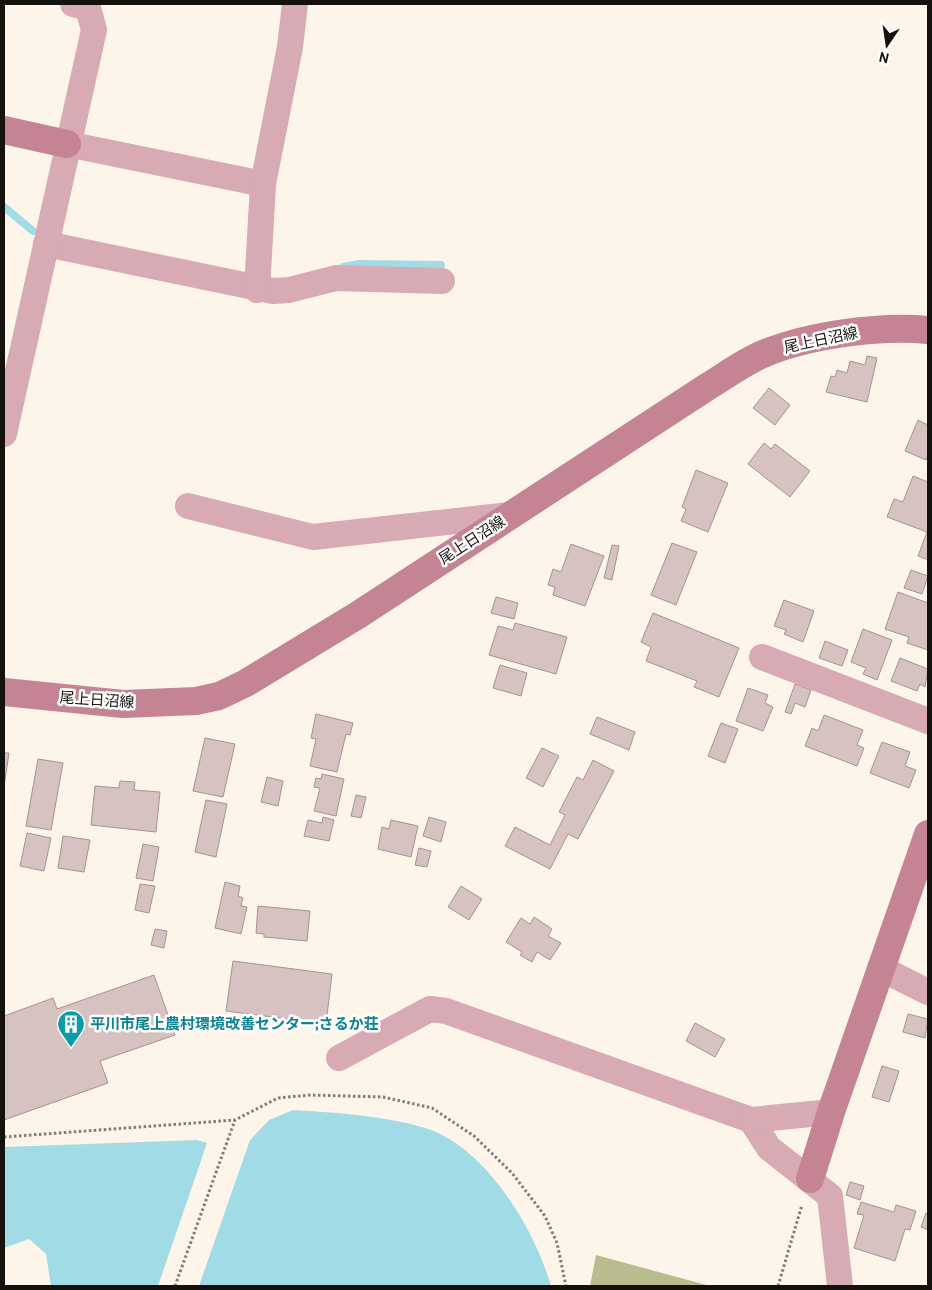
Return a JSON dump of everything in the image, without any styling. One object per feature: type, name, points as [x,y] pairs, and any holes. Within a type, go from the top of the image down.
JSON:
[{"type":"main road","points":[[4,130],[68,144]]},
{"type":"main road","name":"尾上日沼線","points":[[4,692],[123,704],[196,701],[219,696],[246,683],[350,620],[707,387],[763,354],[798,343],[855,332],[909,328],[928,330]]},
{"type":"main road","points":[[810,1179],[880,968],[928,834]]},
{"type":"street","points":[[4,434],[94,30],[88,8],[73,4]]},
{"type":"street","points":[[257,290],[263,184],[290,47],[295,4]]},
{"type":"street","points":[[68,144],[263,184]]},
{"type":"street","points":[[46,244],[257,290],[289,290],[336,278],[442,281]]},
{"type":"street","points":[[188,506],[313,537],[510,516]]},
{"type":"street","points":[[762,657],[928,721]]},
{"type":"street","points":[[880,968],[928,992]]},
{"type":"street","points":[[339,1058],[430,1009],[446,1011],[751,1120],[831,1112]]},
{"type":"street","points":[[751,1120],[769,1148],[830,1196],[840,1286]]},
{"type":"path","points":[[4,1138],[235,1120],[278,1098],[310,1095],[383,1097],[432,1108],[474,1136],[512,1173],[544,1216],[557,1243],[566,1286]]},
{"type":"path","points":[[175,1286],[235,1120]]},
{"type":"path","points":[[778,1286],[810,1179]]},
{"type":"green space","points":[[596,1255],[710,1286],[590,1286]]},
{"type":"water","points":[[293,1110],[360,1115],[393,1120],[425,1128],[447,1138],[468,1152],[487,1171],[520,1216],[533,1240],[551,1286],[199,1286],[250,1140],[269,1120]]},
{"type":"water","points":[[197,1140],[207,1143],[158,1286],[51,1286],[46,1254],[29,1239],[4,1248],[4,1147]]},
{"type":"building","points":[[867,356],[877,358],[867,402],[826,392],[831,376],[835,377],[837,370],[847,373],[850,361],[865,365]]},
{"type":"building","points":[[769,388],[790,405],[775,425],[753,408]]},
{"type":"building","points":[[918,420],[928,425],[928,455],[926,460],[905,451]]},
{"type":"building","points":[[764,443],[771,449],[775,444],[810,471],[790,497],[748,464]]},
{"type":"building","points":[[696,470],[728,483],[708,532],[681,521],[686,509],[682,507]]},
{"type":"building","points":[[913,476],[928,482],[928,560],[918,556],[927,532],[887,517],[894,499],[903,502]]},
{"type":"building","points":[[672,543],[697,552],[676,605],[651,595]]},
{"type":"building","points":[[571,544],[604,556],[585,606],[553,595],[555,587],[548,585],[553,569],[561,572]]},
{"type":"building","points":[[612,545],[619,546],[612,580],[604,578]]},
{"type":"building","points":[[911,570],[928,576],[922,594],[904,588]]},
{"type":"building","points":[[898,592],[928,603],[928,650],[907,643],[909,637],[885,629]]},
{"type":"building","points":[[496,597],[518,603],[514,619],[491,613]]},
{"type":"building","points":[[784,600],[814,611],[803,642],[784,634],[786,630],[774,626]]},
{"type":"building","points":[[653,613],[739,648],[719,697],[694,687],[697,681],[646,661],[651,647],[641,642]]},
{"type":"building","points":[[515,623],[567,637],[556,674],[489,655],[498,626],[513,630]]},
{"type":"building","points":[[863,629],[892,640],[877,680],[863,674],[866,668],[851,662]]},
{"type":"building","points":[[825,641],[848,650],[842,666],[819,658]]},
{"type":"building","points":[[900,658],[928,669],[925,687],[920,684],[917,691],[891,681]]},
{"type":"building","points":[[500,665],[527,673],[521,696],[493,688]]},
{"type":"building","points":[[795,684],[811,690],[805,707],[795,703],[791,714],[785,712]]},
{"type":"building","points":[[748,688],[768,695],[765,703],[773,707],[763,731],[736,721]]},
{"type":"building","points":[[316,714],[353,723],[350,735],[346,734],[337,772],[310,766],[316,739],[311,738]]},
{"type":"building","points":[[824,715],[863,730],[857,745],[864,748],[857,766],[805,746],[812,728],[818,731]]},
{"type":"building","points":[[597,717],[635,732],[629,750],[590,734]]},
{"type":"building","points":[[721,723],[738,729],[725,763],[708,756]]},
{"type":"building","points":[[205,738],[235,744],[223,797],[193,791]]},
{"type":"building","points":[[882,742],[910,752],[905,766],[916,770],[909,788],[870,773]]},
{"type":"building","points":[[542,748],[559,756],[543,787],[526,778]]},
{"type":"building","points":[[4,753],[9,753],[4,787]]},
{"type":"building","points":[[38,759],[63,763],[51,830],[26,826]]},
{"type":"building","points":[[593,760],[614,771],[578,839],[568,834],[550,869],[505,846],[515,827],[550,845],[565,815],[559,812],[577,777],[583,780]]},
{"type":"building","points":[[322,774],[344,779],[336,816],[314,811],[320,788],[314,787],[316,778],[321,779]]},
{"type":"building","points":[[267,777],[283,781],[278,806],[261,802]]},
{"type":"building","points":[[120,781],[135,782],[134,790],[160,792],[156,832],[91,825],[95,786],[119,788]]},
{"type":"building","points":[[356,795],[366,797],[361,818],[351,816]]},
{"type":"building","points":[[206,800],[227,804],[216,857],[195,852]]},
{"type":"building","points":[[323,817],[334,820],[329,841],[304,836],[308,820],[322,823]]},
{"type":"building","points":[[429,817],[446,822],[441,842],[423,836]]},
{"type":"building","points":[[391,820],[418,826],[411,857],[378,849],[382,827],[389,829]]},
{"type":"building","points":[[27,833],[51,838],[44,871],[20,866]]},
{"type":"building","points":[[63,836],[90,840],[84,872],[58,868]]},
{"type":"building","points":[[143,844],[159,847],[153,881],[136,878]]},
{"type":"building","points":[[419,848],[431,851],[427,867],[415,865]]},
{"type":"building","points":[[225,882],[240,886],[238,896],[243,898],[241,906],[247,907],[241,934],[215,928]]},
{"type":"building","points":[[140,884],[155,886],[149,913],[135,910]]},
{"type":"building","points":[[461,886],[482,899],[469,920],[448,907]]},
{"type":"building","points":[[258,906],[310,911],[307,941],[264,937],[264,934],[256,933]]},
{"type":"building","points":[[534,917],[552,929],[548,936],[561,943],[550,960],[537,952],[532,962],[520,955],[522,952],[506,942],[521,918],[530,924]]},
{"type":"building","points":[[155,929],[167,931],[164,948],[151,945]]},
{"type":"building","points":[[233,961],[332,974],[326,1024],[226,1011]]},
{"type":"building","name":"平川市尾上農村環境改善センター;さるか荘","points":[[154,975],[175,1035],[100,1061],[108,1083],[4,1120],[4,1016],[53,998],[57,1009]]},
{"type":"building","points":[[908,1014],[928,1019],[925,1038],[903,1032]]},
{"type":"building","points":[[695,1023],[725,1039],[715,1057],[686,1041]]},
{"type":"building","points":[[882,1066],[899,1071],[889,1102],[872,1097]]},
{"type":"building","points":[[850,1182],[864,1186],[860,1200],[846,1195]]},
{"type":"building","points":[[861,1202],[894,1212],[896,1205],[916,1211],[910,1230],[905,1229],[895,1261],[854,1248],[864,1215],[857,1214]]},
{"type":"building","points":[[926,1213],[928,1214],[928,1230],[921,1227]]},
{"type":"waterway","points":[[4,207],[33,231]]},
{"type":"waterway","points":[[343,267],[359,264],[441,265]]},
{"type":"place","name":"平川市尾上農村環境改善センター;さるか荘","points":[[71,1048]]}]
